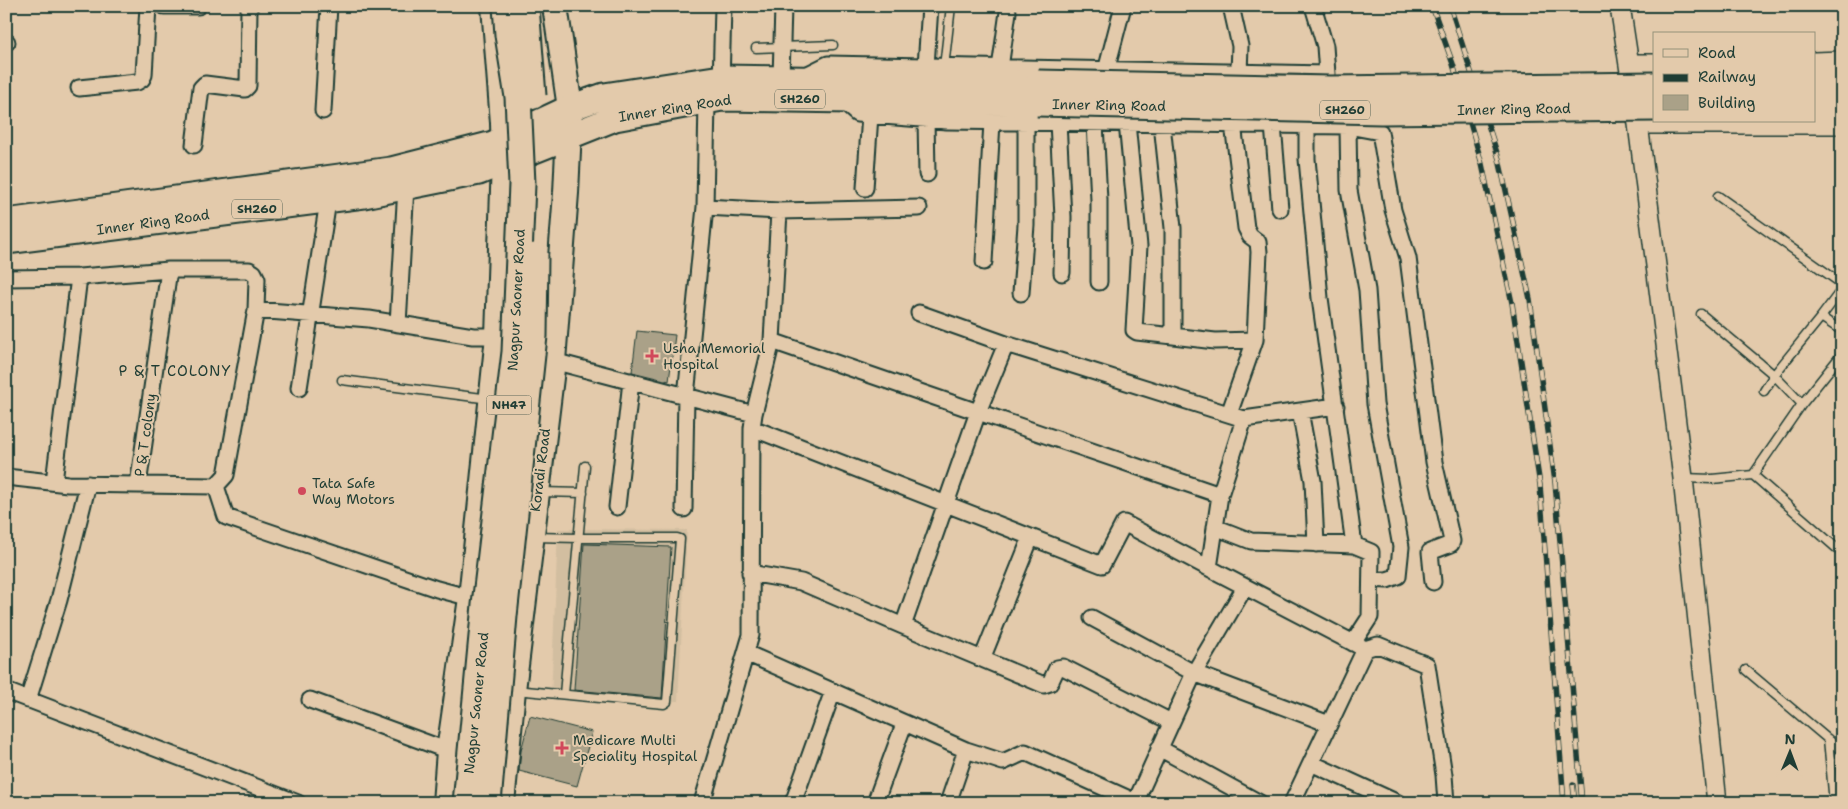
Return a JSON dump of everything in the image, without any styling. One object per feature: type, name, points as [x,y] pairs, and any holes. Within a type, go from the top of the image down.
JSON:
[{"type":"highway","name":"Nagpur Saoner Road","points":[[466,803],[486,605],[515,352],[522,184],[518,97],[508,35],[506,6]]},
{"type":"highway","name":"Nagpur Saoner Road","points":[[488,803],[504,616],[534,336],[536,154],[526,6]]},
{"type":"highway","name":"Inner Ring Road","points":[[569,136],[615,118],[717,92],[790,79],[1033,103],[1331,89],[1653,85]]},
{"type":"highway","points":[[1816,83],[1842,82]]},
{"type":"highway","name":"Inner Ring Road","points":[[570,108],[604,96],[717,92],[841,100],[1646,116]]},
{"type":"highway","points":[[1816,107],[1842,107]]},
{"type":"highway","name":"SH260","points":[[504,150],[570,108]]},
{"type":"highway","name":"SH260","points":[[504,150],[569,136]]},
{"type":"highway","name":"Inner Ring Road","points":[[6,222],[391,170],[493,144],[504,150],[479,172],[328,201],[250,209],[6,241]]},
{"type":"main road","points":[[445,803],[449,751],[472,598],[498,336],[504,150],[494,6]]},
{"type":"main road","points":[[555,6],[570,108]]},
{"type":"main road","points":[[501,95],[565,78]]},
{"type":"main road","name":"NH47","points":[[569,136],[570,108]]},
{"type":"main road","name":"Koradi Road","points":[[502,803],[513,690],[552,370],[569,136]]},
{"type":"main road","points":[[493,390],[552,370]]},
{"type":"street","points":[[79,88],[137,82],[142,79],[144,75],[148,6]]},
{"type":"street","points":[[164,6],[198,6]]},
{"type":"street","points":[[194,145],[201,88],[205,84],[245,89],[248,86],[249,6]]},
{"type":"street","points":[[323,111],[329,6]]},
{"type":"street","points":[[684,509],[686,396],[717,92],[723,6]]},
{"type":"street","points":[[782,6],[782,48],[790,79],[828,64],[1327,74],[1325,46],[1313,6]]},
{"type":"street","points":[[926,66],[930,6]]},
{"type":"street","points":[[1106,70],[1124,6]]},
{"type":"street","points":[[1232,6],[1240,46],[1240,73]]},
{"type":"street","points":[[1620,6],[1629,64],[1646,116],[1717,803]]},
{"type":"street","points":[[1000,68],[1008,12]]},
{"type":"street","points":[[1816,62],[1842,61]]},
{"type":"street","points":[[1629,64],[1653,64]]},
{"type":"street","points":[[841,100],[857,114],[992,122],[1033,103]]},
{"type":"street","points":[[1033,103],[1058,122],[1348,126],[1380,132],[1393,210],[1408,258],[1434,462],[1452,541],[1451,544],[1430,552],[1433,582]]},
{"type":"street","points":[[1021,293],[1033,103]]},
{"type":"street","points":[[864,188],[870,115]]},
{"type":"street","points":[[926,119],[927,174]]},
{"type":"street","points":[[984,262],[992,122]]},
{"type":"street","points":[[1058,122],[1063,217],[1062,273]]},
{"type":"street","points":[[1793,122],[1842,124]]},
{"type":"street","points":[[1095,123],[1099,200],[1099,282]]},
{"type":"street","points":[[1127,123],[1139,246],[1134,330],[1137,332],[1215,341],[1255,340]]},
{"type":"street","points":[[1162,124],[1174,228],[1173,336]]},
{"type":"street","points":[[1229,414],[1255,340],[1259,252],[1258,242],[1250,236],[1246,228],[1233,124]]},
{"type":"street","points":[[1273,125],[1280,209]]},
{"type":"street","points":[[1308,126],[1307,159],[1319,288],[1354,545]]},
{"type":"street","points":[[1348,126],[1349,190],[1368,290],[1375,404],[1401,547],[1398,576],[1387,580],[1371,579]]},
{"type":"street","points":[[398,324],[406,186]]},
{"type":"street","points":[[299,388],[328,201]]},
{"type":"street","points":[[705,208],[779,211],[919,208]]},
{"type":"street","points":[[702,803],[751,635],[750,573],[753,421],[772,341],[779,211]]},
{"type":"street","points":[[6,278],[79,276],[169,270],[249,270],[254,273],[257,279],[256,310],[226,476],[216,486],[226,518],[437,589],[472,598]]},
{"type":"street","name":"P & T colony","points":[[169,270],[138,485],[216,486]]},
{"type":"street","points":[[54,482],[79,276]]},
{"type":"street","points":[[256,310],[369,319],[473,336],[498,336]]},
{"type":"street","points":[[919,313],[1006,344],[1244,419],[1336,406]]},
{"type":"street","points":[[772,341],[1220,495]]},
{"type":"street","points":[[904,626],[978,412],[1006,344]]},
{"type":"street","points":[[552,370],[631,382],[686,396],[753,421],[946,503],[1102,565],[1124,523],[1359,646],[1378,645],[1426,666],[1444,775],[1446,803]]},
{"type":"street","points":[[617,507],[631,382]]},
{"type":"street","points":[[1300,411],[1313,480],[1316,544]]},
{"type":"street","points":[[1209,568],[1220,495],[1244,419]]},
{"type":"street","points":[[6,477],[54,482],[138,485]]},
{"type":"street","points":[[28,700],[59,600],[88,484]]},
{"type":"street","points":[[1215,527],[1251,541],[1354,545],[1371,552],[1370,617],[1329,724],[1292,803]]},
{"type":"street","points":[[982,659],[1031,537]]},
{"type":"street","points":[[750,573],[801,582],[1044,685],[1050,684],[1057,668],[1063,667],[1171,722]]},
{"type":"street","points":[[746,653],[966,750],[1003,762],[1024,752],[1136,802],[1158,748],[1194,672],[1246,587]]},
{"type":"street","points":[[1092,618],[1194,672],[1329,724]]},
{"type":"street","points":[[793,803],[833,691]]},
{"type":"street","points":[[6,692],[298,803]]},
{"type":"street","points":[[310,700],[449,751]]},
{"type":"street","points":[[875,803],[904,724]]},
{"type":"street","points":[[1158,748],[1260,803]]},
{"type":"street","points":[[948,803],[966,750]]},
{"type":"street","points":[[1311,763],[1398,803]]},
{"type":"lane","points":[[944,66],[951,6]]},
{"type":"lane","points":[[756,48],[833,45]]},
{"type":"lane","points":[[1718,196],[1842,284]]},
{"type":"lane","points":[[1764,391],[1774,375],[1842,289]]},
{"type":"lane","points":[[1701,314],[1774,375],[1802,404]]},
{"type":"lane","points":[[1821,317],[1842,331]]},
{"type":"lane","points":[[1752,475],[1802,404],[1842,354]]},
{"type":"lane","points":[[342,380],[493,390]]},
{"type":"lane","points":[[564,694],[585,466]]},
{"type":"lane","points":[[1683,478],[1712,479],[1752,475],[1842,553]]},
{"type":"lane","points":[[538,492],[583,493]]},
{"type":"lane","points":[[513,690],[664,704],[667,702],[680,539],[532,536]]},
{"type":"lane","points":[[1746,670],[1842,751]]},
{"type":"lane","points":[[1828,739],[1834,803]]},
{"type":"lane","points":[[6,793],[8,803]]},
{"type":"shaded area","points":[[558,529],[687,530],[678,701],[551,698]]},
{"type":"building","points":[[637,331],[675,335],[669,381],[632,372]]},
{"type":"building","points":[[584,544],[671,547],[662,698],[574,690]]},
{"type":"building","points":[[530,716],[592,732],[577,786],[519,771],[521,751]]},
{"type":"railway","points":[[1432,6],[1453,64],[1482,164],[1512,303],[1540,485],[1564,803]]},
{"type":"railway","points":[[1450,6],[1499,159],[1530,299],[1555,482],[1582,803]]},
{"type":"railway","points":[[1573,785],[1575,803]]},
{"type":"place","name":"Usha Memorial Hospital","points":[[652,356]]},
{"type":"place","name":"Tata Safe Way Motors","points":[[302,491]]},
{"type":"place","name":"Medicare Multi Speciality Hospital","points":[[562,748]]},
{"type":"district","name":"P & T COLONY","points":[[175,371]]}]
